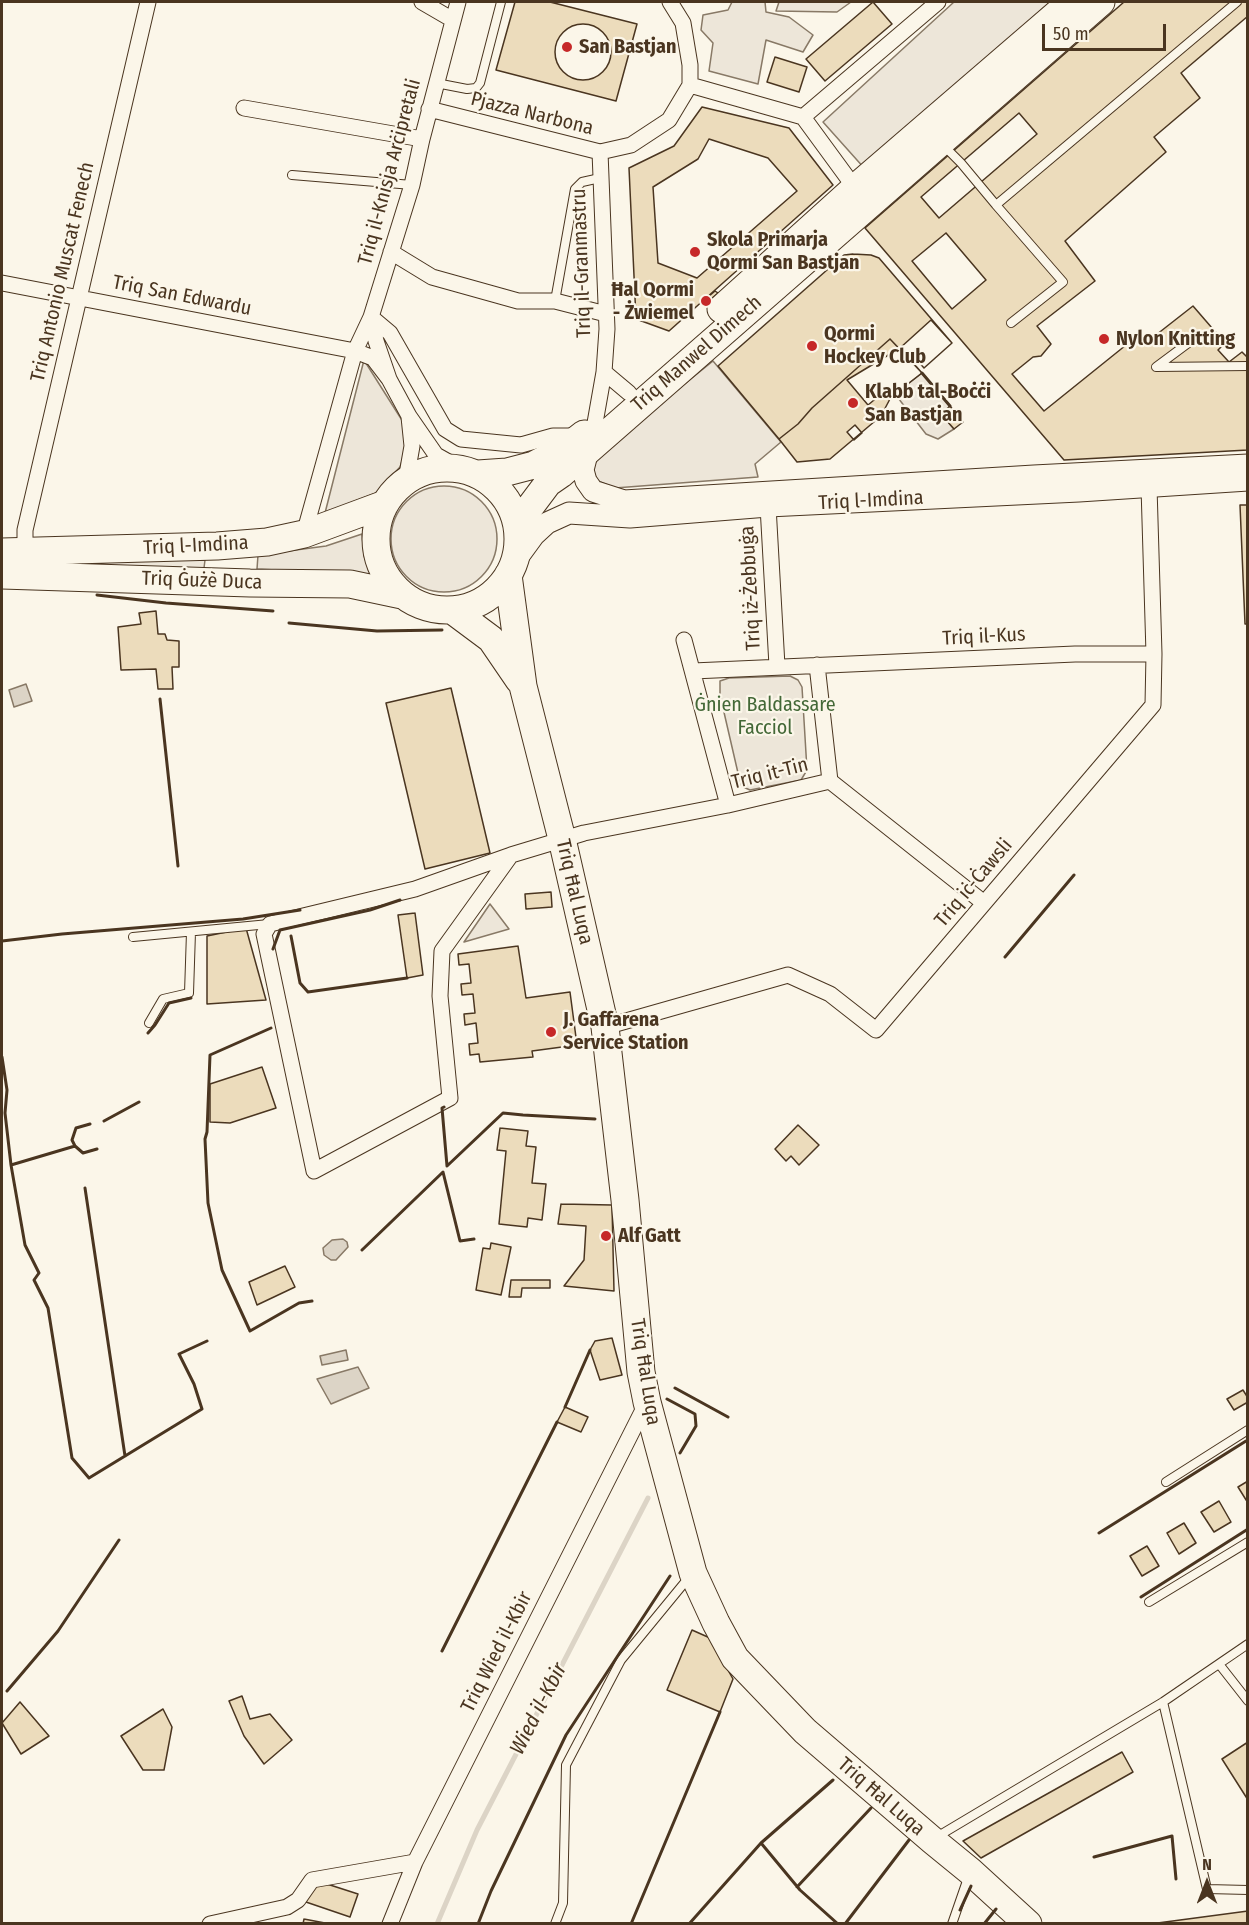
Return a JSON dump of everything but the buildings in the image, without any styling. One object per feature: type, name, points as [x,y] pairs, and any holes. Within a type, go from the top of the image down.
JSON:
[{"type":"highway","name":"Triq Manwel Dimech","points":[[518,524],[548,483],[629,393],[855,188],[1071,2]]},
{"type":"highway","name":"Triq Manwel Dimech","points":[[470,471],[507,472],[534,465],[588,437],[943,140],[1101,2]]},
{"type":"highway","points":[[442,467],[470,471],[498,489],[510,505],[518,524],[519,535],[512,568],[496,592],[476,605],[453,610],[426,607],[402,594],[386,576],[377,552],[376,528],[384,504],[406,480],[423,471],[442,467]]},
{"type":"highway","name":"Triq l-Imdina","points":[[14,552],[217,546],[267,542],[304,534],[384,504]]},
{"type":"highway","name":"Triq Ħal Luqa","points":[[512,568],[522,686],[562,839],[605,1027],[625,1200],[641,1372],[693,1573],[735,1658],[806,1731],[1028,1923]]},
{"type":"highway","name":"Triq Ġużè Duca","points":[[2,575],[350,584],[402,594]]},
{"type":"highway","name":"Triq Ħal Luqa","points":[[453,610],[491,639],[522,686]]},
{"type":"main road","name":"Triq l-Imdina","points":[[588,437],[583,470],[586,481],[593,491],[624,501],[1022,476],[1248,465]]},
{"type":"main road","name":"Triq l-Imdina","points":[[512,568],[534,535],[547,523],[569,513],[630,517],[768,506],[1248,480]]},
{"type":"street","name":"Triq Antonio Muscat Fenech","points":[[14,552],[25,530],[148,2]]},
{"type":"street","points":[[422,2],[453,20]]},
{"type":"street","name":"Triq il-Knisja Arċipretali","points":[[304,534],[355,351],[371,317],[412,185],[458,2]]},
{"type":"street","points":[[670,2],[683,23],[690,65],[690,85],[803,117],[855,188]]},
{"type":"street","points":[[803,117],[932,3]]},
{"type":"street","name":"Pjazza Narbona","points":[[429,110],[600,153],[631,145],[669,120],[690,85]]},
{"type":"street","points":[[244,108],[422,139]]},
{"type":"street","name":"Triq il-Granmastru","points":[[588,437],[604,372],[606,314],[600,153]]},
{"type":"street","points":[[391,252],[432,276],[518,301],[555,301],[606,314]]},
{"type":"street","name":"Triq San Edwardu","points":[[2,284],[355,351]]},
{"type":"street","points":[[371,317],[390,333],[445,429],[461,439],[521,445],[553,436],[588,437]]},
{"type":"street","points":[[371,317],[376,341],[389,379]]},
{"type":"street","points":[[355,351],[373,358],[389,379],[409,416],[436,455],[470,471]]},
{"type":"street","points":[[604,372],[629,393]]},
{"type":"street","points":[[406,480],[412,446],[409,416]]},
{"type":"street","name":"Triq iċ-Ċawsli","points":[[605,1027],[788,975],[830,994],[876,1030],[1153,705],[1154,654],[1149,487]]},
{"type":"street","name":"Triq iż-Żebbuġa","points":[[768,506],[777,666]]},
{"type":"street","points":[[684,640],[728,805]]},
{"type":"street","name":"Triq il-Kus","points":[[693,671],[1075,654],[1154,654]]},
{"type":"street","points":[[817,665],[830,781]]},
{"type":"street","name":"Triq it-Tin","points":[[270,924],[415,889],[584,833],[728,805],[830,781],[984,903]]},
{"type":"street","points":[[270,924],[264,934],[314,1171],[450,1098],[440,996],[442,951],[512,855]]},
{"type":"street","name":"Triq Wied il-Kbir","points":[[390,1923],[415,1862],[647,1402]]},
{"type":"street","points":[[210,1923],[287,1907],[298,1900],[312,1880],[415,1862]]},
{"type":"lane","points":[[436,83],[467,90],[476,88],[480,83],[501,2]]},
{"type":"lane","points":[[996,205],[1237,2]]},
{"type":"lane","points":[[943,140],[947,149],[1063,282],[1011,322]]},
{"type":"lane","points":[[292,175],[412,185]]},
{"type":"lane","points":[[555,301],[575,189],[582,182],[600,178]]},
{"type":"lane","points":[[1191,341],[1156,367],[1248,366]]},
{"type":"lane","points":[[133,937],[270,924]]},
{"type":"lane","points":[[149,1023],[163,999],[189,993],[191,932]]},
{"type":"lane","points":[[1166,1482],[1248,1430]]},
{"type":"lane","points":[[1149,1602],[1248,1542]]},
{"type":"lane","points":[[555,1923],[563,1903],[566,1766],[621,1660],[693,1573]]},
{"type":"lane","points":[[932,1840],[1163,1702],[1248,1644]]},
{"type":"lane","points":[[1219,1664],[1248,1701]]},
{"type":"lane","points":[[1163,1702],[1208,1889],[1248,1890]]},
{"type":"lane","points":[[952,1923],[970,1871]]},
{"type":"green space","points":[[732,2],[765,2],[766,12],[789,17],[813,35],[803,52],[766,40],[758,84],[709,71],[713,43],[701,30],[703,15],[728,10]]},
{"type":"green space","points":[[779,2],[851,2],[837,12],[776,11]]},
{"type":"green space","points":[[954,2],[1050,2],[865,169],[823,122]]},
{"type":"green space","points":[[364,360],[405,425],[407,446],[400,467],[376,493],[325,513]]},
{"type":"green space","points":[[713,361],[781,442],[755,464],[758,477],[615,488],[598,481],[592,469],[597,455]]},
{"type":"green space","points":[[922,373],[950,406],[941,414],[954,429],[938,439],[926,434],[895,394]]},
{"type":"green space","points":[[444,486],[464,490],[481,502],[493,519],[497,539],[493,559],[481,576],[464,588],[444,592],[424,588],[407,576],[395,559],[391,539],[395,519],[407,502],[424,490]]},
{"type":"green space","points":[[362,534],[364,556],[371,575],[257,569],[258,555],[326,546]]},
{"type":"green space","points":[[205,560],[204,568],[10,564],[73,561]]},
{"type":"green space","name":"Ġnien Baldassare Facciol","points":[[790,676],[798,680],[802,687],[807,770],[801,780],[750,790],[741,786],[720,695],[720,681],[729,678]]},
{"type":"green space","points":[[490,904],[509,929],[464,942]]},
{"type":"shaded area","points":[[26,684],[32,701],[14,707],[9,690]]},
{"type":"shaded area","points":[[343,1239],[347,1242],[348,1247],[336,1260],[331,1260],[324,1255],[323,1248],[332,1240]]},
{"type":"shaded area","points":[[346,1350],[348,1360],[322,1365],[320,1356]]},
{"type":"shaded area","points":[[358,1367],[369,1388],[331,1404],[317,1379]]},
{"type":"waterway","name":"Wied il-Kbir","points":[[437,1924],[477,1830],[648,1498]]},
{"type":"wall","points":[[922,373],[950,406]]},
{"type":"wall","points":[[97,595],[273,611]]},
{"type":"wall","points":[[289,623],[377,631],[442,630]]},
{"type":"wall","points":[[160,699],[178,866]]},
{"type":"wall","points":[[1005,957],[1074,875]]},
{"type":"wall","points":[[273,949],[280,930],[370,910],[400,900]]},
{"type":"wall","points":[[2,941],[243,919],[300,910]]},
{"type":"wall","points":[[291,936],[300,983],[308,992],[407,978]]},
{"type":"wall","points":[[148,1033],[169,1003],[191,998]]},
{"type":"wall","points":[[271,1028],[210,1055],[205,1139],[208,1203],[222,1270],[250,1331],[299,1303],[312,1301]]},
{"type":"wall","points":[[2,1057],[7,1090],[5,1113],[11,1165]]},
{"type":"wall","points":[[104,1121],[139,1102]]},
{"type":"wall","points":[[444,1107],[442,1108],[447,1166],[503,1113],[595,1119]]},
{"type":"wall","points":[[75,1146],[72,1140],[76,1128],[90,1124]]},
{"type":"wall","points":[[97,1149],[83,1153],[75,1146],[11,1165],[25,1245],[39,1273],[34,1280],[48,1308],[72,1458],[89,1478],[202,1409],[194,1384],[179,1354],[207,1341]]},
{"type":"wall","points":[[362,1250],[443,1172],[460,1241],[474,1239]]},
{"type":"wall","points":[[85,1188],[125,1456]]},
{"type":"wall","points":[[565,1407],[590,1350]]},
{"type":"wall","points":[[675,1388],[728,1417]]},
{"type":"wall","points":[[667,1399],[695,1414],[696,1426],[680,1453]]},
{"type":"wall","points":[[442,1651],[557,1422]]},
{"type":"wall","points":[[1099,1533],[1246,1441]]},
{"type":"wall","points":[[1141,1597],[1248,1529]]},
{"type":"wall","points":[[7,1691],[58,1631],[119,1540]]},
{"type":"wall","points":[[478,1924],[491,1891],[566,1735],[670,1576]]},
{"type":"wall","points":[[631,1924],[720,1712]]},
{"type":"wall","points":[[689,1924],[761,1843],[833,1780]]},
{"type":"wall","points":[[797,1887],[871,1808]]},
{"type":"wall","points":[[1094,1857],[1172,1836],[1176,1879]]},
{"type":"wall","points":[[845,1924],[909,1840]]},
{"type":"wall","points":[[761,1843],[800,1890],[838,1924]]},
{"type":"wall","points":[[960,1910],[971,1886]]},
{"type":"wall","points":[[984,1924],[996,1909]]},
{"type":"place","name":"San Bastjan","points":[[567,47]]},
{"type":"place","name":"Skola Primarja Qormi San Bastjan","points":[[695,252]]},
{"type":"place","name":"Ħal Qormi - Żwiemel","points":[[706,301]]},
{"type":"place","name":"Nylon Knitting","points":[[1104,339]]},
{"type":"place","name":"Qormi Hockey Club","points":[[812,346]]},
{"type":"place","name":"Klabb tal-Boċċi San Bastjan","points":[[853,403]]},
{"type":"place","name":"J. Gaffarena Service Station","points":[[551,1032]]},
{"type":"place","name":"Alf Gatt","points":[[606,1236]]}]
